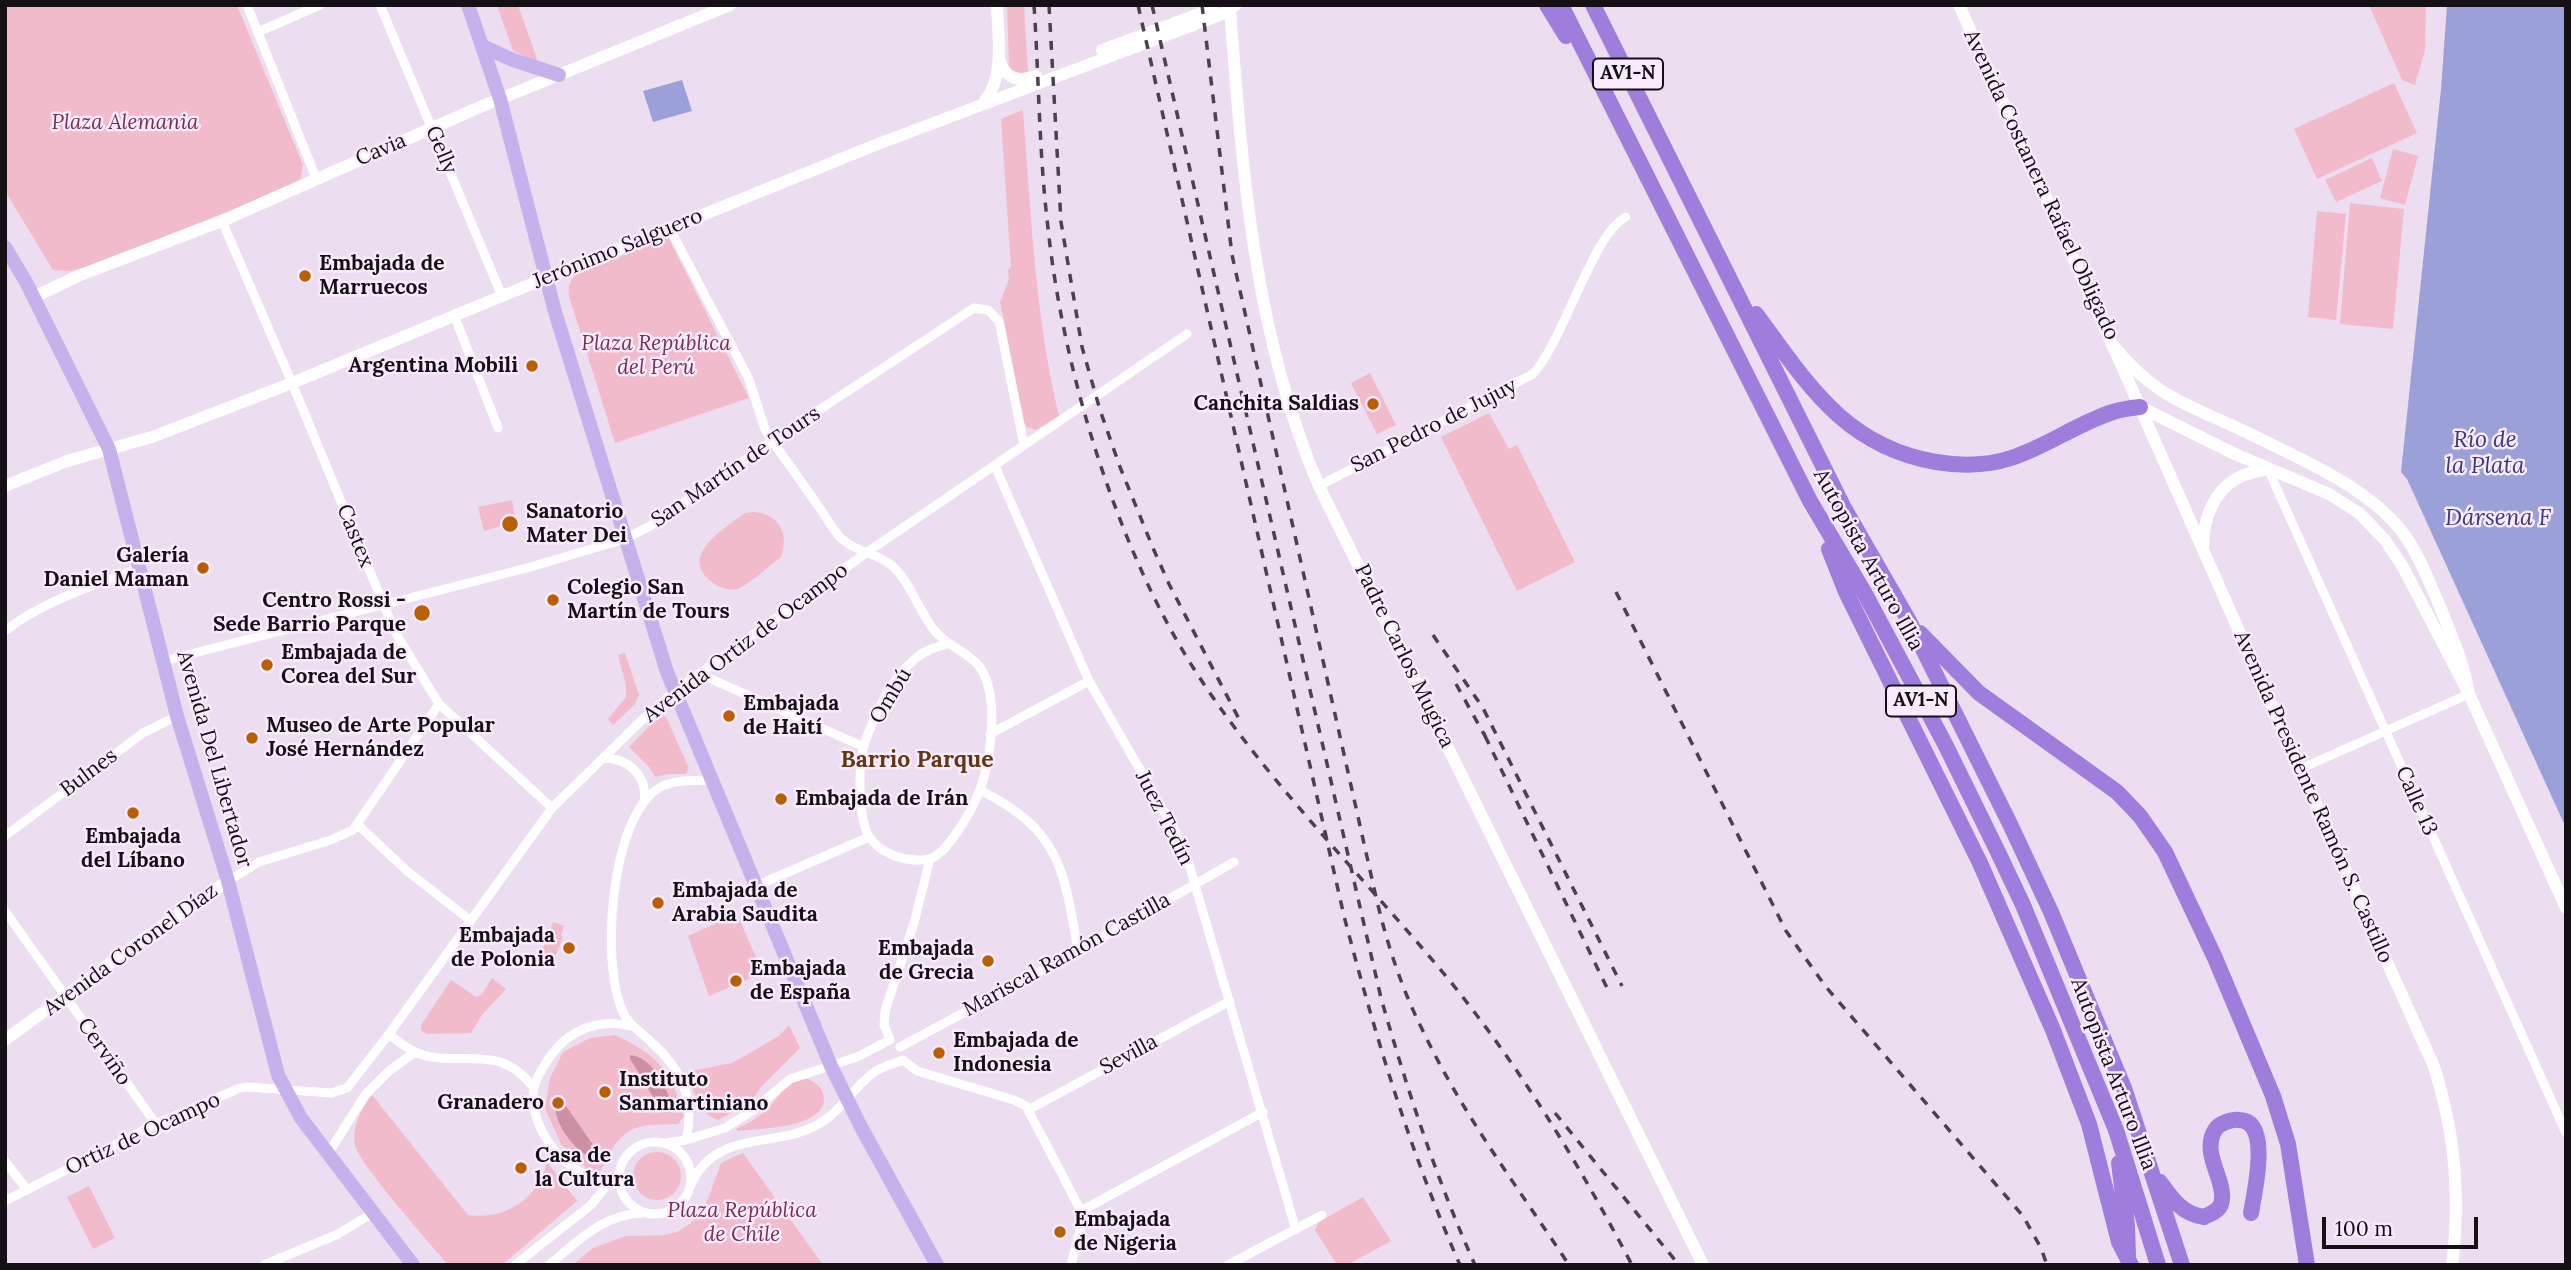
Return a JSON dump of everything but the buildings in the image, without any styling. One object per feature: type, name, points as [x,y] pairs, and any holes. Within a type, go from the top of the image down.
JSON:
[{"type":"highway","points":[[1546,5],[1614,111]]},
{"type":"highway","name":"Autopista Arturo Illia","points":[[1560,5],[1810,501],[1864,592],[1945,744],[1997,850],[2028,918],[2119,1139],[2158,1265]]},
{"type":"highway","name":"Autopista Arturo Illia","points":[[1593,5],[1844,508],[1909,621],[2011,826],[2124,1088],[2182,1265]]},
{"type":"highway","points":[[1731,281],[1830,410],[1861,434],[1907,455],[1942,463],[1994,463],[2021,454],[2113,412],[2140,407]]},
{"type":"highway","points":[[1810,501],[1846,592],[1980,863],[2053,1030],[2089,1124],[2119,1242],[2129,1265]]},
{"type":"highway","points":[[1909,621],[1979,693],[2117,792],[2140,816],[2165,852],[2215,958],[2273,1096],[2288,1144],[2307,1265]]},
{"type":"highway","points":[[2151,1169],[2173,1201],[2186,1212],[2204,1217],[2216,1211],[2221,1206],[2221,1196],[2210,1149],[2215,1129],[2236,1119],[2245,1120],[2256,1131],[2259,1148],[2251,1213]]},
{"type":"highway","points":[[2119,1139],[2129,1265]]},
{"type":"main road","points":[[468,5],[500,99],[546,279],[674,692],[831,1066],[937,1265]]},
{"type":"main road","points":[[482,46],[513,60],[559,75]]},
{"type":"main road","name":"Avenida Del Libertador","points":[[5,247],[34,297],[109,449],[177,716],[228,881],[268,1043],[285,1090],[301,1118],[413,1265]]},
{"type":"street","points":[[247,5],[316,178]]},
{"type":"street","points":[[258,32],[320,5]]},
{"type":"street","name":"Gelly","points":[[380,5],[502,296]]},
{"type":"street","name":"Cavia","points":[[34,297],[78,276],[222,221],[431,128],[730,5]]},
{"type":"street","points":[[985,102],[996,83],[999,59],[997,5]]},
{"type":"street","name":"Avenida Costanera Rafael Obligado","points":[[1959,5],[2112,344],[2130,366],[2165,395],[2246,432],[2353,487],[2390,518],[2405,535],[2428,579],[2465,667],[2469,694]]},
{"type":"street","points":[[999,59],[1005,73],[1024,80],[1217,7],[1233,6]]},
{"type":"street","name":"Jerónimo Salguero","points":[[5,486],[67,461],[152,437],[292,383],[454,315],[985,102],[1220,15],[1233,6]]},
{"type":"street","name":"Padre Carlos Mugica","points":[[1233,6],[1243,155],[1261,292],[1290,414],[1319,486],[1703,1265]]},
{"type":"street","name":"San Pedro de Jujuy","points":[[1319,486],[1533,374],[1548,355],[1608,233],[1626,217]]},
{"type":"street","name":"Castex","points":[[222,221],[395,632],[439,704],[552,808]]},
{"type":"street","points":[[670,229],[745,372],[765,429],[772,441],[839,536],[851,546],[885,561],[898,572],[932,627],[948,644],[970,658],[984,676],[991,695],[990,734],[980,790],[968,814],[943,849],[930,859],[910,860],[893,855],[869,837],[756,886]]},
{"type":"street","name":"San Martín de Tours","points":[[163,661],[527,568],[625,539],[650,526],[772,441],[978,307],[989,310],[999,321],[1024,445]]},
{"type":"street","points":[[454,315],[498,428]]},
{"type":"street","name":"Avenida Ortiz de Ocampo","points":[[285,1090],[331,1093],[340,1092],[353,1083],[552,808],[674,692],[866,553],[1187,334]]},
{"type":"street","name":"Avenida Presidente Ramón S. Castillo","points":[[2112,344],[2428,1052],[2442,1091],[2456,1159],[2457,1191],[2452,1265]]},
{"type":"street","name":"Avenida Costanera Rafael Obligado","points":[[2140,407],[2268,469],[2329,494],[2358,513],[2373,527],[2403,567],[2469,694],[2566,908]]},
{"type":"street","name":"Juez Tedín","points":[[995,466],[1089,681],[1174,830],[1188,861],[1296,1230]]},
{"type":"street","points":[[2203,550],[2206,517],[2223,489],[2236,478],[2268,469]]},
{"type":"street","name":"Calle 13","points":[[2268,469],[2566,1133]]},
{"type":"street","points":[[5,631],[16,622],[70,596],[139,568]]},
{"type":"street","name":"Ombú","points":[[869,837],[863,816],[861,785],[864,747],[883,704],[907,666],[923,652],[948,644]]},
{"type":"street","points":[[700,674],[864,747]]},
{"type":"street","points":[[990,734],[1089,681]]},
{"type":"street","points":[[2300,769],[2469,694]]},
{"type":"street","name":"Avenida Coronel Díaz","points":[[5,1040],[228,881],[259,862],[331,841],[358,825],[439,704]]},
{"type":"street","name":"Bulnes","points":[[5,836],[144,733],[177,716]]},
{"type":"street","points":[[603,758],[624,762],[636,770],[644,790],[644,804]]},
{"type":"street","points":[[630,1026],[618,998],[610,928],[617,871],[630,830],[653,792],[668,784],[712,780]]},
{"type":"street","points":[[980,790],[1007,803],[1028,819],[1054,852],[1063,872],[1078,951]]},
{"type":"street","points":[[358,825],[407,871],[470,920]]},
{"type":"street","points":[[930,859],[910,936],[886,1007],[884,1025],[890,1040],[900,1046],[903,1060],[917,1071],[1014,1100],[1028,1110],[1081,1211],[1081,1226],[1071,1265]]},
{"type":"street","name":"Mariscal Ramón Castilla","points":[[900,1046],[1078,951],[1234,862]]},
{"type":"street","name":"Cerviño","points":[[5,911],[156,1124]]},
{"type":"street","name":"Sevilla","points":[[1028,1110],[1230,1001]]},
{"type":"street","points":[[611,1181],[584,1175],[566,1164],[536,1114],[534,1088],[544,1065],[555,1049],[574,1033],[593,1024],[617,1023],[630,1026],[660,1049],[680,1079],[691,1111],[686,1140]]},
{"type":"street","points":[[389,1034],[415,1052],[427,1056],[497,1061],[520,1072],[534,1088]]},
{"type":"street","points":[[516,1265],[591,1205],[611,1181],[627,1155],[638,1146],[652,1142],[686,1140],[711,1133],[738,1121],[790,1079],[857,1057],[890,1040]]},
{"type":"street","points":[[328,1154],[365,1096],[389,1070],[415,1052]]},
{"type":"street","points":[[549,1265],[609,1219],[630,1214],[662,1213],[673,1209],[683,1201],[697,1173],[714,1156],[753,1140],[818,1125],[875,1071],[903,1060]]},
{"type":"street","name":"Ortiz de Ocampo","points":[[5,1201],[156,1124],[240,1088],[285,1090]]},
{"type":"street","points":[[1081,1211],[1263,1112]]},
{"type":"street","points":[[666,1143],[677,1149],[688,1161],[691,1172],[690,1187]]},
{"type":"street","points":[[5,1161],[27,1190]]},
{"type":"street","points":[[619,1169],[620,1184],[625,1197],[636,1208],[648,1213]]},
{"type":"street","points":[[264,1265],[338,1234],[373,1213]]},
{"type":"street","points":[[1228,1265],[1322,1215]]},
{"type":"green space","name":"Plaza Alemania","points":[[5,5],[237,5],[303,165],[301,178],[293,186],[86,267],[71,271],[53,270],[5,191]]},
{"type":"green space","points":[[497,5],[518,5],[538,62],[513,51]]},
{"type":"green space","points":[[1007,5],[1024,5],[1028,71],[1024,74],[1010,71]]},
{"type":"green space","points":[[2369,5],[2426,5],[2425,50],[2415,85],[2402,80]]},
{"type":"green space","points":[[2394,83],[2417,133],[2317,179],[2294,129]]},
{"type":"green space","points":[[1023,110],[1039,302],[1059,416],[1036,430],[1027,427],[1024,422],[1000,302],[1011,267],[1001,119]]},
{"type":"green space","points":[[2393,149],[2418,156],[2405,205],[2380,198]]},
{"type":"green space","points":[[2372,158],[2382,181],[2336,202],[2325,180]]},
{"type":"green space","points":[[2350,203],[2404,209],[2393,329],[2340,324]]},
{"type":"green space","points":[[2317,211],[2346,214],[2336,320],[2308,317]]},
{"type":"green space","name":"Plaza República del Perú","points":[[668,237],[749,398],[615,443],[569,296],[570,284],[577,274]]},
{"type":"green space","name":"Canchita Saldias","points":[[1370,373],[1396,425],[1377,434],[1351,383]]},
{"type":"green space","points":[[1489,413],[1509,449],[1517,445],[1575,562],[1517,591],[1441,437]]},
{"type":"green space","points":[[512,500],[516,521],[484,531],[478,507]]},
{"type":"green space","points":[[745,513],[769,516],[780,526],[784,540],[781,557],[742,587],[720,587],[703,572],[700,562],[702,552],[727,526]]},
{"type":"green space","points":[[625,653],[639,695],[635,704],[613,725],[608,719],[626,697],[626,685],[618,655]]},
{"type":"green space","points":[[664,716],[689,768],[686,774],[655,777],[650,768],[629,747],[653,722]]},
{"type":"green space","points":[[737,914],[763,973],[709,996],[688,936]]},
{"type":"green space","points":[[553,922],[564,926],[563,937],[552,965],[539,960]]},
{"type":"green space","points":[[492,978],[506,989],[482,1015],[471,1033],[427,1034],[421,1030],[421,1025],[451,980],[476,997],[482,994]]},
{"type":"green space","points":[[789,1025],[800,1048],[761,1087],[751,1102],[718,1120],[706,1113],[686,1072],[732,1063],[779,1036]]},
{"type":"green space","points":[[615,1035],[652,1057],[668,1075],[684,1116],[678,1124],[643,1126],[628,1132],[614,1146],[601,1170],[595,1173],[588,1170],[561,1144],[545,1108],[550,1078],[563,1052],[590,1038]],"holes":[[[630,1055],[657,1076],[673,1107],[663,1113]]]},
{"type":"green space","points":[[808,1079],[819,1087],[824,1095],[821,1109],[813,1116],[789,1125],[738,1131],[736,1129],[762,1114],[793,1082]]},
{"type":"green space","points":[[372,1095],[468,1215],[495,1214],[518,1204],[536,1187],[547,1162],[577,1201],[502,1265],[448,1265],[381,1185],[359,1154],[354,1138],[356,1125]]},
{"type":"green space","points":[[657,1152],[674,1159],[681,1176],[674,1193],[657,1200],[640,1193],[633,1176],[640,1159]]},
{"type":"green space","name":"Plaza República de Chile","points":[[743,1153],[823,1265],[573,1265],[593,1248],[626,1236],[664,1235],[677,1232],[691,1223],[708,1199],[721,1163]]},
{"type":"green space","points":[[89,1186],[115,1238],[93,1249],[67,1197]]},
{"type":"green space","points":[[1363,1197],[1391,1241],[1347,1265],[1337,1265],[1315,1230],[1319,1222]]},
{"type":"shaded area","points":[[630,1055],[645,1061],[658,1075],[673,1107],[671,1113],[663,1113]]},
{"type":"shaded area","points":[[559,1096],[598,1152],[595,1159],[579,1150],[565,1134],[556,1115],[556,1097]]},
{"type":"water","name":"Río de la Plata","points":[[2447,5],[2566,5],[2566,828],[2407,479],[2401,472],[2441,89]]},
{"type":"water","points":[[682,80],[692,111],[653,122],[643,91]]},
{"type":"railway","points":[[1034,5],[1043,172],[1055,283],[1080,398],[1118,514],[1141,569],[1166,621],[1194,669],[1251,749],[1445,975],[1498,1044],[1569,1152],[1632,1265]]},
{"type":"railway","points":[[1049,5],[1061,222],[1082,347],[1120,467],[1153,548],[1240,721]]},
{"type":"railway","points":[[1138,5],[1344,916],[1368,1005],[1409,1136],[1460,1265]]},
{"type":"railway","points":[[1152,5],[1381,998],[1423,1133],[1475,1265]]},
{"type":"railway","points":[[1202,5],[1232,255],[1385,932],[1416,1017],[1439,1063],[1492,1151],[1569,1265]]},
{"type":"railway","points":[[1616,592],[1786,931],[1826,987],[2023,1216],[2047,1265]]},
{"type":"railway","points":[[1433,635],[1483,708],[1622,986]]},
{"type":"railway","points":[[1456,684],[1485,736],[1482,727]]},
{"type":"railway","points":[[1485,736],[1609,992]]},
{"type":"railway","points":[[1555,1113],[1679,1265]]},
{"type":"place","name":"Embajada de Marruecos","points":[[305,276]]},
{"type":"place","name":"Argentina Mobili","points":[[532,366]]},
{"type":"place","name":"Canchita Saldias","points":[[1373,404]]},
{"type":"place","name":"Sanatorio Mater Dei","points":[[510,524]]},
{"type":"place","name":"Galería Daniel Maman","points":[[203,568]]},
{"type":"place","name":"Colegio San Martín de Tours","points":[[553,600]]},
{"type":"place","name":"Centro Rossi - Sede Barrio Parque","points":[[422,613]]},
{"type":"place","name":"Embajada de Corea del Sur","points":[[267,665]]},
{"type":"place","name":"Embajada de Haití","points":[[729,716]]},
{"type":"place","name":"Museo de Arte Popular José Hernández","points":[[252,738]]},
{"type":"place","name":"Embajada de Irán","points":[[781,799]]},
{"type":"place","name":"Embajada del Líbano","points":[[133,813]]},
{"type":"place","name":"Embajada de Arabia Saudita","points":[[658,903]]},
{"type":"place","name":"Embajada de Polonia","points":[[569,948]]},
{"type":"place","name":"Embajada de Grecia","points":[[988,961]]},
{"type":"place","name":"Embajada de España","points":[[736,981]]},
{"type":"place","name":"Embajada de Indonesia","points":[[939,1053]]},
{"type":"place","name":"Instituto Sanmartiniano","points":[[605,1092]]},
{"type":"place","name":"Granadero","points":[[558,1103]]},
{"type":"place","name":"Casa de la Cultura","points":[[521,1168]]},
{"type":"place","name":"Embajada de Nigeria","points":[[1060,1232]]},
{"type":"district","name":"Barrio Parque","points":[[917,760]]},
{"type":"water label","name":"Dársena F","points":[[2498,518]]}]
